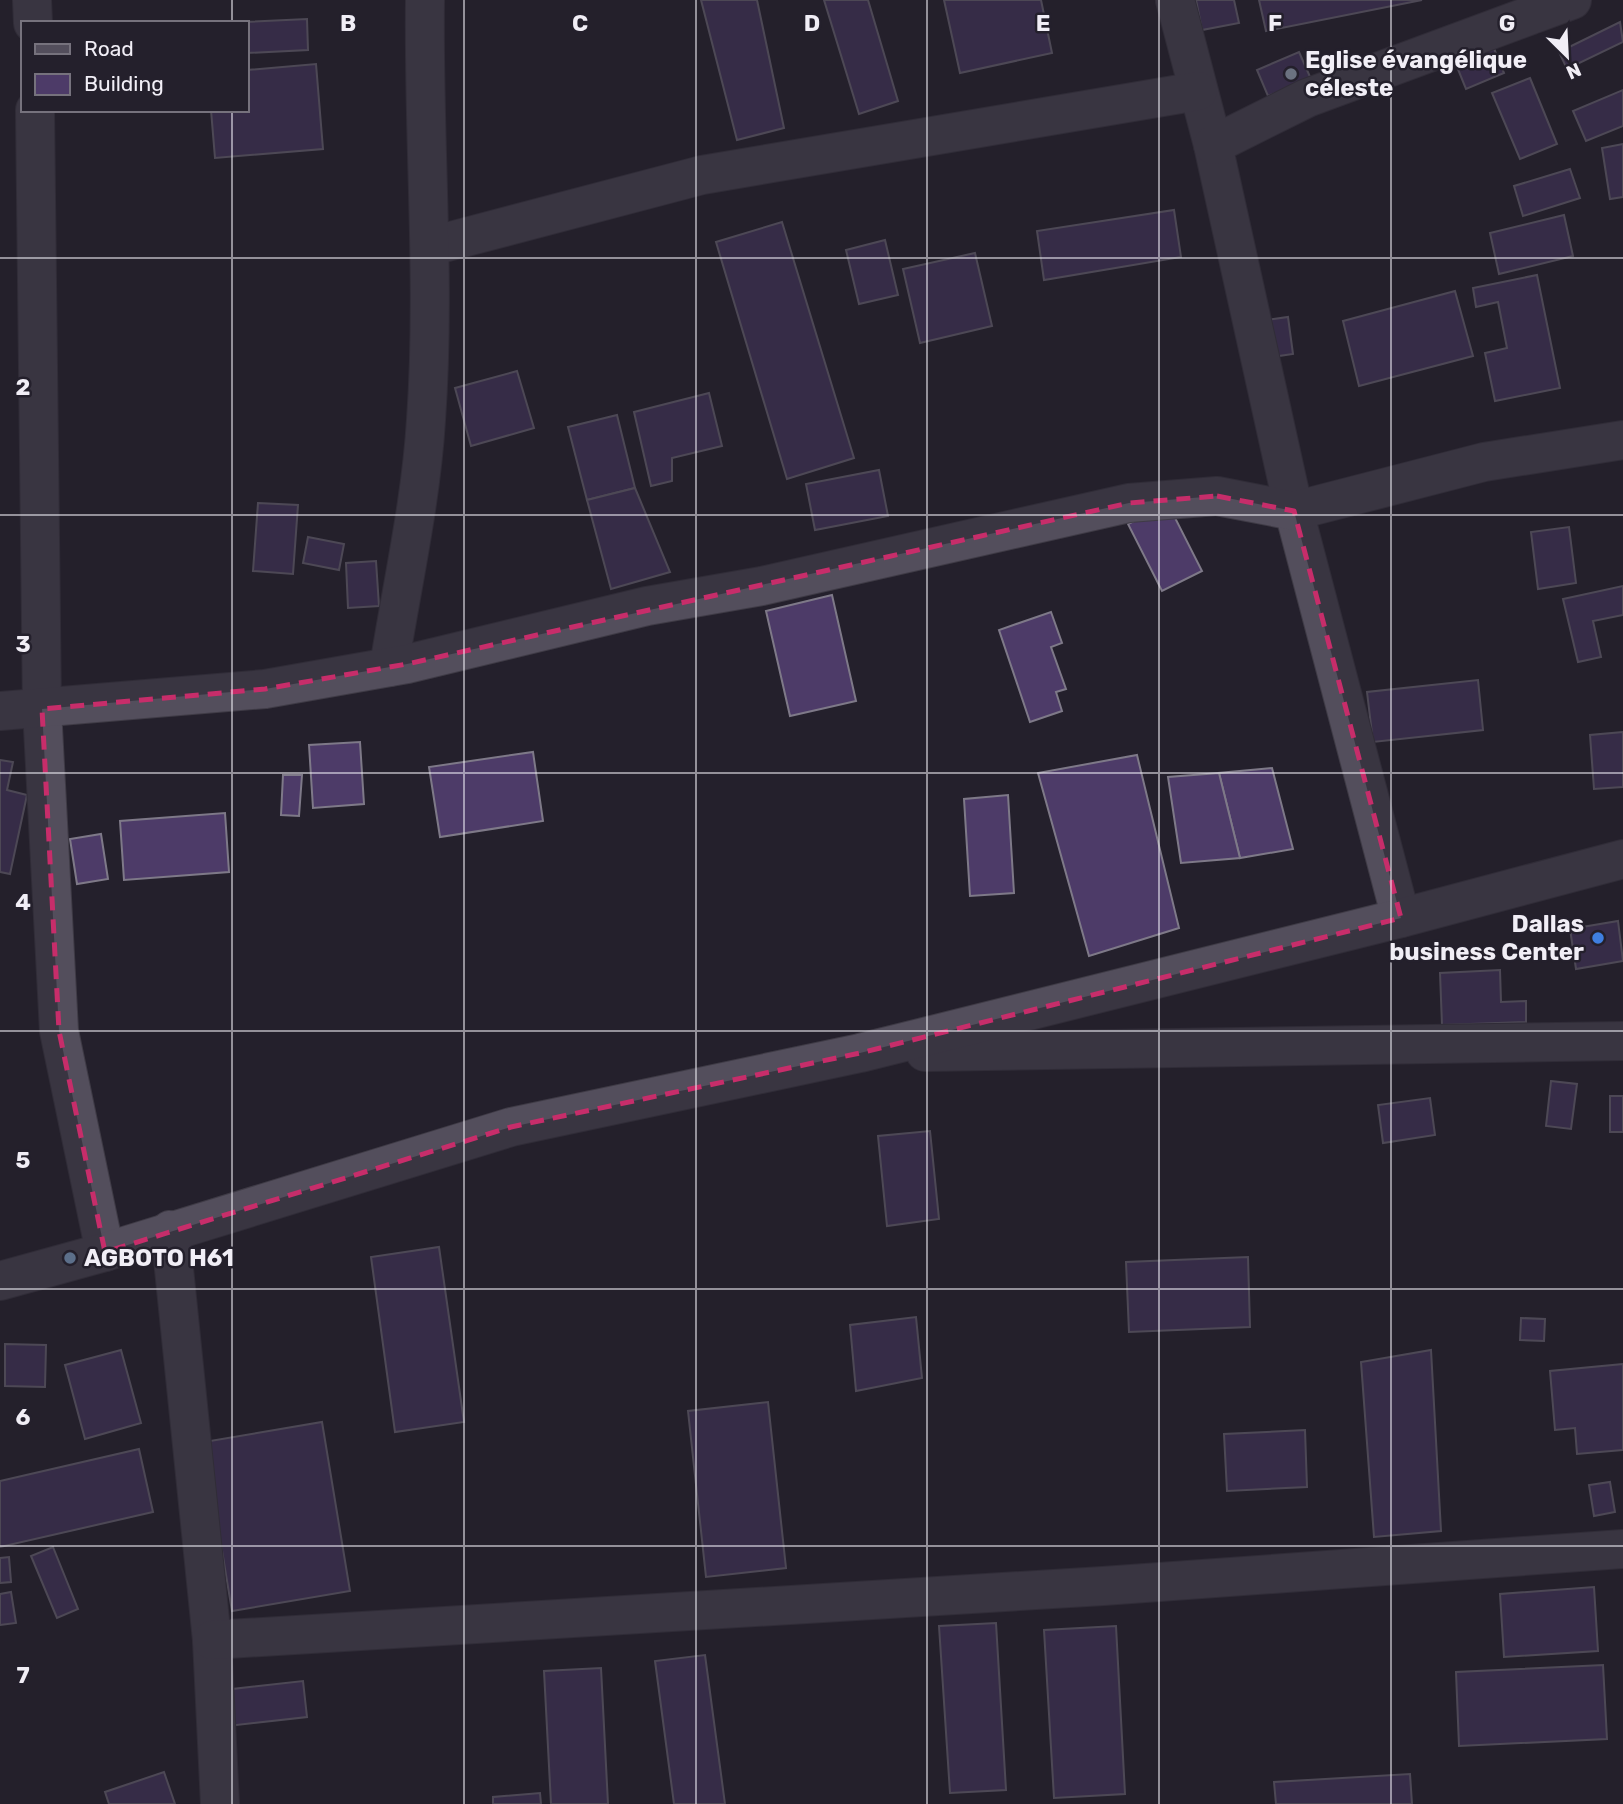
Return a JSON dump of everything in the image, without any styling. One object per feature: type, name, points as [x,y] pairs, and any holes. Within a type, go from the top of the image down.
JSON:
[{"type":"street","points":[[32,0],[33,21]]},
{"type":"street","points":[[389,667],[426,421],[432,246],[424,66],[425,0]]},
{"type":"street","points":[[1175,0],[1213,145],[1294,511],[1401,918]]},
{"type":"street","points":[[1213,145],[1307,98],[1572,0]]},
{"type":"street","points":[[432,246],[702,175],[830,151],[1198,91]]},
{"type":"street","points":[[35,112],[43,709],[59,1031],[105,1252]]},
{"type":"street","points":[[0,711],[265,688],[389,667],[530,636],[647,606],[762,586],[1129,503],[1217,496],[1294,511],[1484,462],[1623,440]]},
{"type":"street","points":[[0,1281],[105,1252],[511,1127],[860,1053],[1401,918],[1623,859]]},
{"type":"street","points":[[860,1053],[1623,1041]]},
{"type":"street","points":[[170,1230],[212,1640],[220,1804]]},
{"type":"street","points":[[212,1640],[1102,1586],[1623,1549]]},
{"type":"highlighted area","points":[[1217,496],[1294,511],[1401,918],[860,1053],[511,1127],[105,1252],[59,1031],[42,709],[265,689],[407,664],[1129,503]]},
{"type":"building","points":[[701,0],[757,0],[784,128],[737,140]]},
{"type":"building","points":[[824,0],[868,0],[898,101],[859,114]]},
{"type":"building","points":[[944,0],[1041,0],[1052,53],[960,73]]},
{"type":"building","points":[[1196,0],[1234,0],[1239,23],[1202,30]]},
{"type":"building","points":[[1259,0],[1422,0],[1266,31]]},
{"type":"building","points":[[307,19],[308,50],[248,53],[248,22]]},
{"type":"building","points":[[1620,22],[1623,42],[1567,69],[1559,52]]},
{"type":"building","points":[[1493,46],[1504,73],[1466,89],[1455,62]]},
{"type":"building","points":[[1299,52],[1311,79],[1268,96],[1257,70]]},
{"type":"building","points":[[316,64],[323,149],[215,158],[211,112],[248,112],[248,70]]},
{"type":"building","points":[[1530,78],[1557,144],[1520,159],[1492,93]]},
{"type":"building","points":[[1623,90],[1623,126],[1586,141],[1573,111]]},
{"type":"building","points":[[1623,144],[1623,197],[1610,199],[1602,148]]},
{"type":"building","points":[[1570,169],[1580,198],[1523,216],[1514,186]]},
{"type":"building","points":[[1174,210],[1181,257],[1044,280],[1037,231]]},
{"type":"building","points":[[1564,215],[1573,256],[1499,274],[1490,233]]},
{"type":"building","points":[[782,222],[854,458],[787,479],[716,242]]},
{"type":"building","points":[[885,240],[898,295],[859,304],[846,250]]},
{"type":"building","points":[[975,253],[992,326],[920,343],[903,269]]},
{"type":"building","points":[[1537,275],[1560,388],[1495,401],[1485,353],[1507,348],[1498,302],[1476,307],[1473,288]]},
{"type":"building","points":[[1455,291],[1473,356],[1359,386],[1343,321]]},
{"type":"building","points":[[1288,317],[1293,354],[1272,357],[1266,320]]},
{"type":"building","points":[[517,371],[534,428],[471,446],[455,388]]},
{"type":"building","points":[[709,393],[722,446],[672,458],[672,481],[651,486],[634,412]]},
{"type":"building","points":[[617,415],[635,488],[587,500],[568,427]]},
{"type":"building","points":[[879,470],[888,516],[815,530],[806,484]]},
{"type":"building","points":[[635,488],[670,572],[611,589],[587,500]]},
{"type":"building","points":[[258,503],[298,505],[293,574],[253,571]]},
{"type":"building","points":[[1168,504],[1202,571],[1162,591],[1128,524]]},
{"type":"building","points":[[1569,527],[1576,583],[1538,589],[1531,532]]},
{"type":"building","points":[[308,537],[344,544],[339,570],[303,563]]},
{"type":"building","points":[[376,561],[379,606],[348,608],[346,563]]},
{"type":"building","points":[[1623,586],[1623,615],[1593,621],[1601,657],[1578,662],[1563,599]]},
{"type":"building","points":[[832,595],[856,701],[790,716],[766,611]]},
{"type":"building","points":[[1051,612],[1062,643],[1051,647],[1066,689],[1056,692],[1062,711],[1030,722],[999,630]]},
{"type":"building","points":[[1478,680],[1483,730],[1373,742],[1367,692]]},
{"type":"building","points":[[1623,732],[1623,787],[1594,789],[1590,735]]},
{"type":"building","points":[[360,742],[364,804],[313,808],[309,745]]},
{"type":"building","points":[[533,752],[543,821],[440,837],[429,767]]},
{"type":"building","points":[[1137,755],[1179,928],[1089,956],[1038,773]]},
{"type":"building","points":[[0,760],[13,762],[7,790],[27,795],[10,874],[0,872]]},
{"type":"building","points":[[1272,768],[1293,849],[1240,858],[1219,773]]},
{"type":"building","points":[[1219,773],[1240,858],[1181,863],[1168,777]]},
{"type":"building","points":[[283,775],[302,775],[299,816],[281,815]]},
{"type":"building","points":[[1008,795],[1014,893],[970,896],[964,799]]},
{"type":"building","points":[[225,813],[229,872],[124,880],[120,821]]},
{"type":"building","points":[[101,834],[108,879],[77,884],[70,839]]},
{"type":"building","points":[[1618,921],[1623,961],[1576,969],[1570,929]]},
{"type":"building","points":[[1500,970],[1501,1002],[1526,1001],[1526,1022],[1442,1025],[1440,973]]},
{"type":"building","points":[[1551,1081],[1577,1084],[1571,1129],[1546,1126]]},
{"type":"building","points":[[1610,1096],[1623,1096],[1623,1132],[1610,1132]]},
{"type":"building","points":[[1430,1098],[1435,1135],[1383,1143],[1378,1105]]},
{"type":"building","points":[[930,1131],[939,1219],[887,1226],[878,1136]]},
{"type":"building","points":[[439,1247],[464,1422],[395,1432],[371,1257]]},
{"type":"building","points":[[1248,1257],[1250,1327],[1129,1332],[1126,1262]]},
{"type":"building","points":[[916,1317],[922,1378],[856,1391],[850,1325]]},
{"type":"building","points":[[1521,1318],[1545,1319],[1544,1341],[1520,1340]]},
{"type":"building","points":[[5,1344],[46,1345],[45,1387],[5,1386]]},
{"type":"building","points":[[121,1350],[141,1423],[85,1439],[65,1365]]},
{"type":"building","points":[[1431,1350],[1441,1531],[1374,1537],[1361,1362]]},
{"type":"building","points":[[1623,1364],[1623,1450],[1577,1454],[1575,1428],[1555,1430],[1550,1371]]},
{"type":"building","points":[[768,1402],[786,1568],[706,1577],[688,1411]]},
{"type":"building","points":[[322,1422],[350,1591],[232,1611],[204,1442]]},
{"type":"building","points":[[1305,1430],[1307,1487],[1227,1491],[1224,1434]]},
{"type":"building","points":[[139,1449],[153,1512],[0,1547],[0,1481]]},
{"type":"building","points":[[1610,1482],[1615,1512],[1594,1516],[1589,1485]]},
{"type":"building","points":[[53,1547],[78,1609],[57,1618],[31,1556]]},
{"type":"building","points":[[9,1557],[11,1582],[0,1583],[0,1558]]},
{"type":"building","points":[[1594,1587],[1598,1651],[1504,1657],[1500,1594]]},
{"type":"building","points":[[11,1592],[16,1623],[0,1625],[0,1594]]},
{"type":"building","points":[[996,1623],[1006,1790],[950,1793],[939,1626]]},
{"type":"building","points":[[1116,1626],[1125,1794],[1054,1798],[1044,1630]]},
{"type":"building","points":[[705,1655],[725,1804],[674,1804],[655,1661]]},
{"type":"building","points":[[1603,1665],[1607,1739],[1459,1746],[1456,1672]]},
{"type":"building","points":[[601,1668],[608,1804],[551,1804],[544,1671]]},
{"type":"building","points":[[303,1681],[307,1717],[228,1726],[224,1690]]},
{"type":"building","points":[[164,1772],[175,1804],[109,1804],[105,1792]]},
{"type":"building","points":[[1410,1774],[1412,1804],[1276,1804],[1274,1782]]},
{"type":"building","points":[[540,1793],[541,1804],[493,1804],[493,1797]]},
{"type":"place","name":"Eglise évangélique céleste","points":[[1291,74]]},
{"type":"place","name":"Dallas business Center","points":[[1598,938]]},
{"type":"place","name":"AGBOTO H61","points":[[70,1258]]}]
